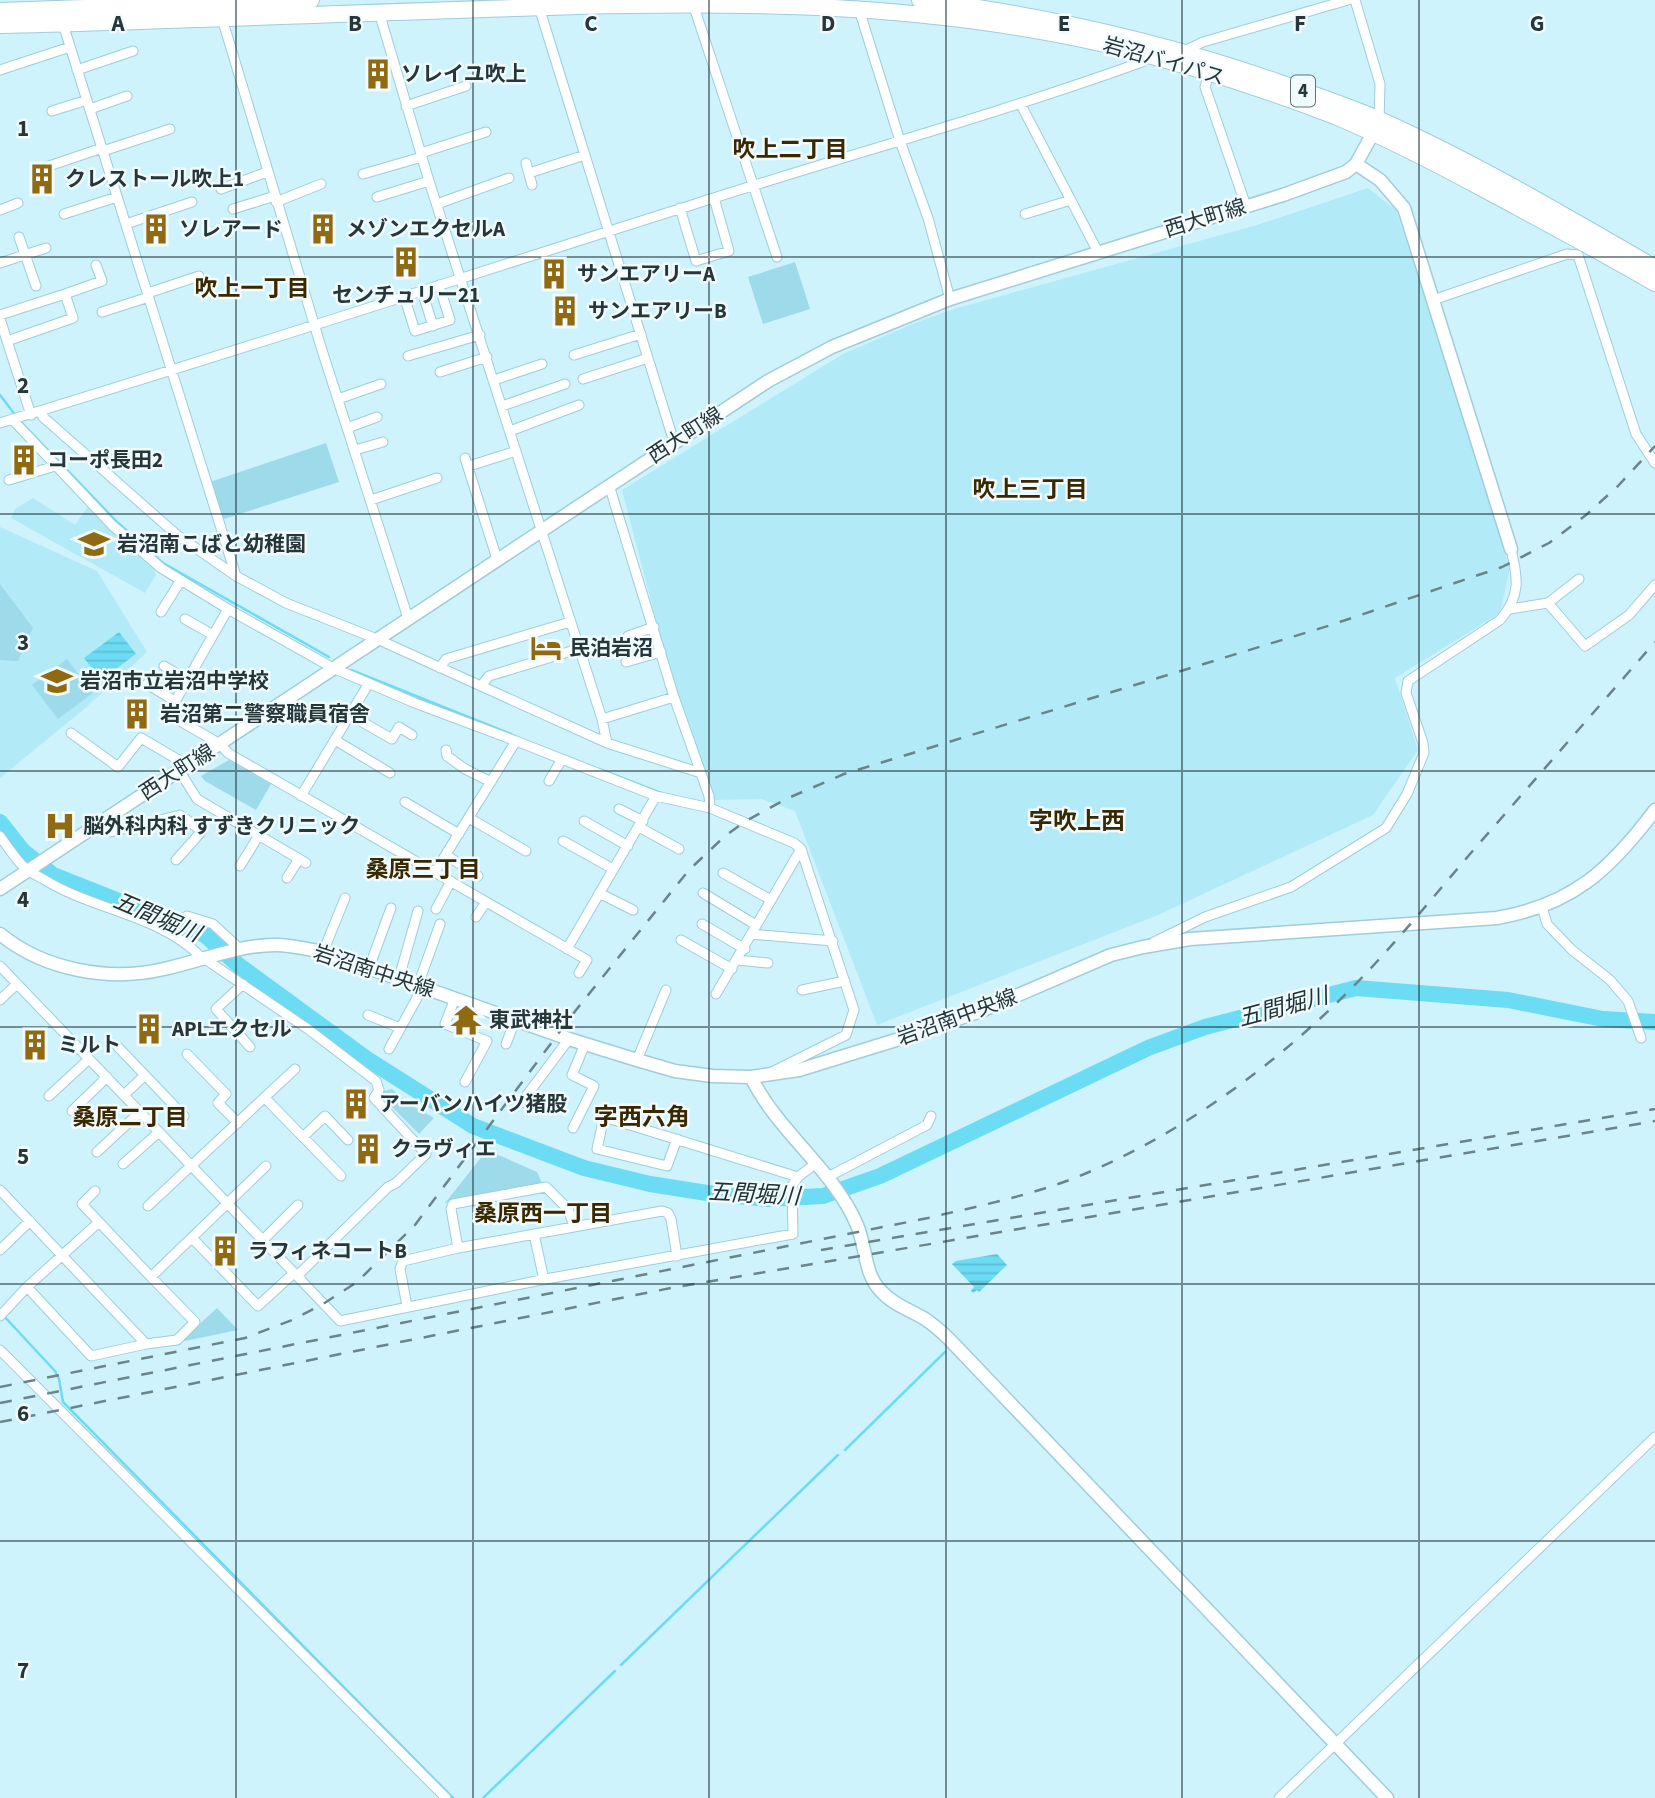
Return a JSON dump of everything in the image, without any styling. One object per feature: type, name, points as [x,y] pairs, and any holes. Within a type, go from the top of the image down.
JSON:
[{"type":"highway","name":"岩沼バイパス","points":[[0,11],[219,7],[311,0]]},
{"type":"highway","name":"岩沼バイパス","points":[[920,0],[1014,13],[1094,29],[1182,51],[1321,97],[1655,283]]},
{"type":"highway","name":"岩沼バイパス","points":[[219,7],[379,12],[692,2],[858,6],[1041,30],[1209,73],[1376,127],[1558,213],[1655,268]]},
{"type":"highway","name":"岩沼バイパス","points":[[0,25],[56,11]]},
{"type":"street","points":[[1182,51],[1203,42],[1273,24],[1348,0]]},
{"type":"street","points":[[1143,947],[1205,917],[1291,887],[1386,828],[1412,783],[1424,753],[1406,693],[1408,681],[1500,620],[1516,597],[1517,580],[1511,549],[1404,208],[1380,180],[1356,164],[1376,127],[1380,84],[1355,0]]},
{"type":"street","points":[[692,2],[777,257]]},
{"type":"street","points":[[858,6],[900,141],[928,218],[950,299]]},
{"type":"street","points":[[219,7],[275,199],[408,618]]},
{"type":"street","points":[[538,7],[674,442]]},
{"type":"street","points":[[56,11],[70,47],[236,576]]},
{"type":"street","points":[[379,12],[429,181],[602,719],[607,743]]},
{"type":"street","points":[[0,70],[70,47]]},
{"type":"street","points":[[77,70],[133,51]]},
{"type":"street","points":[[0,423],[1020,103],[1142,62],[1149,56]]},
{"type":"street","points":[[1209,73],[1205,87],[1246,206]]},
{"type":"street","points":[[406,106],[466,86]]},
{"type":"street","points":[[52,111],[127,96]]},
{"type":"street","points":[[1020,103],[1098,252]]},
{"type":"street","points":[[50,166],[170,129]]},
{"type":"street","points":[[363,174],[486,132]]},
{"type":"street","points":[[529,173],[585,155]]},
{"type":"street","points":[[526,163],[532,185]]},
{"type":"street","name":"西大町線","points":[[30,869],[768,381],[832,347],[950,299],[1331,178],[1356,164]]},
{"type":"street","points":[[221,189],[267,172]]},
{"type":"street","points":[[437,204],[509,178]]},
{"type":"street","points":[[377,197],[429,181]]},
{"type":"street","points":[[233,209],[321,184]]},
{"type":"street","points":[[64,214],[117,197]]},
{"type":"street","points":[[680,208],[696,261],[729,251],[714,198]]},
{"type":"street","points":[[1025,214],[1072,200]]},
{"type":"street","points":[[126,224],[192,202]]},
{"type":"street","points":[[0,210],[18,203]]},
{"type":"street","points":[[19,237],[36,286]]},
{"type":"street","points":[[0,263],[46,248]]},
{"type":"street","points":[[1433,300],[1567,254],[1578,255],[1636,434],[1655,463]]},
{"type":"street","points":[[30,415],[0,317],[102,281],[96,265]]},
{"type":"street","points":[[102,312],[199,276]]},
{"type":"street","points":[[404,296],[415,331],[433,326],[450,320],[439,285]]},
{"type":"street","points":[[422,291],[433,326]]},
{"type":"street","points":[[7,341],[73,318],[65,294]]},
{"type":"street","points":[[574,355],[641,334]]},
{"type":"street","points":[[408,356],[480,335]]},
{"type":"street","points":[[440,372],[487,357]]},
{"type":"street","points":[[583,379],[649,358]]},
{"type":"street","points":[[494,380],[542,364]]},
{"type":"street","points":[[338,399],[381,384]]},
{"type":"street","points":[[502,406],[565,384]]},
{"type":"street","points":[[510,431],[579,405]]},
{"type":"street","points":[[41,411],[43,417],[146,509],[177,535],[236,576],[286,603],[377,639],[607,743],[701,773]]},
{"type":"street","points":[[347,428],[377,417]]},
{"type":"street","points":[[15,418],[55,466],[111,525],[161,568],[333,668],[656,796],[710,808],[794,843],[801,849],[833,941],[853,1010],[846,1035],[768,1075]]},
{"type":"street","points":[[355,450],[383,442]]},
{"type":"street","points":[[497,559],[467,462],[516,451]]},
{"type":"street","points":[[9,480],[55,466]]},
{"type":"street","points":[[370,498],[437,478]]},
{"type":"street","points":[[370,498],[402,485]]},
{"type":"street","points":[[609,485],[674,697],[709,796],[710,808]]},
{"type":"street","points":[[1510,609],[1548,603],[1579,579]]},
{"type":"street","points":[[161,612],[181,580]]},
{"type":"street","points":[[1548,603],[1585,646],[1629,615],[1655,585]]},
{"type":"street","points":[[228,609],[168,714],[301,796],[587,960],[579,973]]},
{"type":"street","points":[[185,619],[213,635]]},
{"type":"street","points":[[440,668],[446,659],[569,622]]},
{"type":"street","points":[[628,636],[654,627]]},
{"type":"street","points":[[481,686],[489,676],[578,649]]},
{"type":"street","points":[[626,662],[661,652]]},
{"type":"street","points":[[164,666],[187,680]]},
{"type":"street","points":[[301,796],[369,683]]},
{"type":"street","points":[[147,684],[175,701]]},
{"type":"street","points":[[602,719],[674,697]]},
{"type":"street","points":[[350,715],[392,739],[399,727],[412,735]]},
{"type":"street","points":[[71,733],[118,767],[141,738],[183,767],[197,799],[302,861],[287,878]]},
{"type":"street","points":[[335,740],[390,773]]},
{"type":"street","points":[[435,872],[516,741]]},
{"type":"street","points":[[446,750],[447,756],[465,769],[491,782]]},
{"type":"street","points":[[549,781],[562,759]]},
{"type":"street","points":[[567,948],[656,796]]},
{"type":"street","points":[[405,802],[459,834]]},
{"type":"street","points":[[619,809],[679,849]]},
{"type":"street","name":"岩沼南中央線","points":[[205,959],[274,945],[323,952],[516,1018],[569,1039],[637,1060],[675,1071],[751,1077],[799,1070],[896,1040],[981,1011],[1111,956],[1143,947],[1189,939],[1496,918],[1542,907],[1566,897],[1601,874],[1616,860],[1655,810]]},
{"type":"street","points":[[103,821],[111,832],[180,815],[202,831],[176,860]]},
{"type":"street","points":[[468,818],[526,850]]},
{"type":"street","points":[[584,821],[628,846]]},
{"type":"street","points":[[240,866],[259,835]]},
{"type":"street","points":[[0,836],[21,864],[83,899],[159,927],[180,939],[308,1029],[376,1081],[379,1090],[374,1098],[426,1154],[258,1307],[191,1238]]},
{"type":"street","points":[[563,841],[613,869]]},
{"type":"street","points":[[716,994],[801,849]]},
{"type":"street","points":[[446,855],[478,876]]},
{"type":"street","points":[[0,889],[30,869]]},
{"type":"street","points":[[723,873],[771,900]]},
{"type":"street","points":[[436,909],[451,881]]},
{"type":"street","points":[[599,893],[633,910]]},
{"type":"street","points":[[703,893],[754,930],[833,941]]},
{"type":"street","points":[[323,952],[345,898]]},
{"type":"street","points":[[476,917],[486,902]]},
{"type":"street","points":[[1542,907],[1547,923],[1572,950],[1610,980],[1628,1001],[1641,1038]]},
{"type":"street","points":[[369,968],[391,908]]},
{"type":"street","points":[[399,978],[418,911]]},
{"type":"street","points":[[187,916],[213,924],[238,951]]},
{"type":"street","points":[[389,1049],[420,986],[440,924]]},
{"type":"street","points":[[702,924],[745,948]]},
{"type":"street","points":[[0,934],[26,951],[47,960],[94,973],[137,973],[205,959]]},
{"type":"street","points":[[681,940],[735,965],[768,963]]},
{"type":"street","points":[[0,966],[340,1321],[793,1234],[795,1181],[815,1164]]},
{"type":"street","points":[[802,989],[845,981]]},
{"type":"street","points":[[0,1000],[18,984]]},
{"type":"street","points":[[243,984],[216,1009],[250,1047]]},
{"type":"street","points":[[637,1060],[666,990]]},
{"type":"street","points":[[455,998],[444,1024],[487,1041],[465,1082]]},
{"type":"street","points":[[368,1015],[400,1028]]},
{"type":"street","points":[[506,1044],[516,1018]]},
{"type":"street","points":[[521,1103],[569,1039]]},
{"type":"street","points":[[573,1128],[594,1086],[572,1075],[585,1044]]},
{"type":"street","points":[[118,1047],[184,1116]]},
{"type":"street","points":[[187,1054],[226,1094],[218,1102],[238,1123]]},
{"type":"street","points":[[49,1096],[89,1059]]},
{"type":"street","points":[[148,1206],[295,1069]]},
{"type":"street","points":[[124,1095],[144,1076]]},
{"type":"street","points":[[72,1111],[107,1077]]},
{"type":"street","points":[[751,1077],[761,1097],[846,1203],[857,1225],[866,1261],[878,1289],[937,1327],[1388,1798]]},
{"type":"street","points":[[265,1098],[341,1175]]},
{"type":"street","points":[[97,1152],[140,1112]]},
{"type":"street","points":[[303,1137],[325,1115],[348,1140]]},
{"type":"street","points":[[828,1180],[927,1125],[931,1115]]},
{"type":"street","points":[[677,1139],[667,1166],[597,1149],[604,1117],[677,1139],[795,1181]]},
{"type":"street","points":[[123,1164],[159,1132]]},
{"type":"street","points":[[151,1277],[266,1166]]},
{"type":"street","points":[[458,1248],[451,1209],[453,1204],[546,1187],[568,1209],[574,1226]]},
{"type":"street","points":[[0,1191],[146,1344]]},
{"type":"street","points":[[27,1287],[91,1356],[177,1340],[195,1322],[82,1204],[95,1191]]},
{"type":"street","points":[[0,1209],[9,1200]]},
{"type":"street","points":[[262,1240],[298,1205]]},
{"type":"street","points":[[407,1306],[401,1263],[458,1248],[574,1226],[662,1211],[668,1213],[671,1219],[677,1256]]},
{"type":"street","points":[[0,1250],[30,1221]]},
{"type":"street","points":[[2,1314],[27,1287],[99,1222]]},
{"type":"street","points":[[534,1234],[544,1280]]},
{"type":"street","points":[[0,1350],[446,1798]]},
{"type":"street","points":[[1279,1798],[1655,1437]]},
{"type":"shaded area","points":[[1368,188],[1396,210],[1452,381],[1510,568],[1500,613],[1395,678],[1418,750],[1373,815],[1158,915],[877,1025],[795,811],[761,799],[714,800],[666,658],[622,490],[843,354],[915,323],[954,309],[1257,225]]},
{"type":"shaded area","points":[[795,262],[810,309],[763,324],[748,277]]},
{"type":"shaded area","points":[[326,443],[339,482],[224,519],[210,482]]},
{"type":"shaded area","name":"岩沼南こばと幼稚園","points":[[33,498],[75,525],[89,505],[152,563],[156,575],[145,593],[11,518],[15,509]]},
{"type":"shaded area","name":"岩沼市立岩沼中学校","points":[[0,527],[97,571],[147,652],[83,710],[0,778]]},
{"type":"shaded area","points":[[0,584],[33,628],[18,661],[0,660]]},
{"type":"shaded area","points":[[119,632],[136,654],[101,680],[84,658]]},
{"type":"shaded area","points":[[67,659],[93,693],[58,719],[32,685]]},
{"type":"shaded area","points":[[229,760],[271,784],[256,810],[205,781],[201,776]]},
{"type":"shaded area","points":[[392,1089],[406,1102],[434,1118],[419,1134],[384,1099],[384,1091]]},
{"type":"shaded area","points":[[487,1150],[537,1172],[543,1185],[445,1203]]},
{"type":"shaded area","points":[[997,1254],[1007,1265],[979,1292],[971,1291],[974,1287],[952,1264],[956,1261]]},
{"type":"shaded area","points":[[217,1308],[238,1330],[180,1342]]},
{"type":"waterway","points":[[0,395],[16,416]]},
{"type":"waterway","points":[[20,421],[117,522],[163,563],[329,657]]},
{"type":"waterway","points":[[351,670],[511,734]]},
{"type":"waterway","points":[[599,769],[661,793]]},
{"type":"waterway","name":"五間堀川","points":[[0,822],[23,851],[53,875],[205,935],[237,964],[367,1059],[473,1126],[584,1168],[650,1184],[707,1193],[767,1199],[823,1196],[880,1176],[1148,1048],[1205,1027],[1356,988],[1508,1000],[1603,1019],[1655,1022]]},
{"type":"waterway","points":[[2,1314],[55,1371],[63,1402],[453,1798]]},
{"type":"waterway","points":[[845,1450],[945,1352]]},
{"type":"waterway","points":[[621,1665],[838,1455]]},
{"type":"waterway","points":[[483,1798],[615,1671]]},
{"type":"railway","points":[[0,1387],[245,1338],[292,1320],[357,1282],[415,1225],[576,1010],[689,870],[725,836],[746,821],[786,799],[844,774],[1331,625],[1502,567],[1549,543],[1586,515],[1618,486],[1655,446]]},
{"type":"railway","points":[[0,1403],[928,1218],[1040,1190],[1111,1162],[1144,1146],[1208,1107],[1268,1063],[1324,1015],[1399,937],[1655,642]]},
{"type":"railway","points":[[821,1250],[1655,1109]]},
{"type":"railway","points":[[0,1422],[671,1288],[1655,1121]]},
{"type":"place","name":"ソレイユ吹上","points":[[378,74]]},
{"type":"place","name":"クレストール吹上1","points":[[42,179]]},
{"type":"place","name":"ソレアード","points":[[156,229]]},
{"type":"place","name":"メゾンエクセルA","points":[[323,229]]},
{"type":"place","name":"センチュリー21","points":[[406,262]]},
{"type":"place","name":"サンエアリーA","points":[[554,274]]},
{"type":"place","name":"サンエアリーB","points":[[565,311]]},
{"type":"place","name":"コーポ長田2","points":[[24,460]]},
{"type":"place","name":"岩沼南こばと幼稚園","points":[[94,544]]},
{"type":"place","name":"民泊岩沼","points":[[546,648]]},
{"type":"place","name":"岩沼市立岩沼中学校","points":[[57,681]]},
{"type":"place","name":"岩沼第二警察職員宿舎","points":[[137,714]]},
{"type":"place","name":"脳外科内科 すずきクリニック","points":[[60,826]]},
{"type":"place","name":"東武神社","points":[[466,1020]]},
{"type":"place","name":"APLエクセル","points":[[149,1029]]},
{"type":"place","name":"ミルト","points":[[35,1045]]},
{"type":"place","name":"アーバンハイツ猪股","points":[[356,1104]]},
{"type":"place","name":"クラヴィエ","points":[[368,1149]]},
{"type":"place","name":"ラフィネコートB","points":[[225,1251]]},
{"type":"district","name":"吹上二丁目","points":[[790,149]]},
{"type":"district","name":"吹上一丁目","points":[[252,288]]},
{"type":"district","name":"吹上三丁目","points":[[1030,489]]},
{"type":"district","name":"字吹上西","points":[[1077,821]]},
{"type":"district","name":"桑原三丁目","points":[[423,869]]},
{"type":"district","name":"桑原二丁目","points":[[130,1117]]},
{"type":"district","name":"字西六角","points":[[642,1117]]},
{"type":"district","name":"桑原西一丁目","points":[[543,1213]]}]
